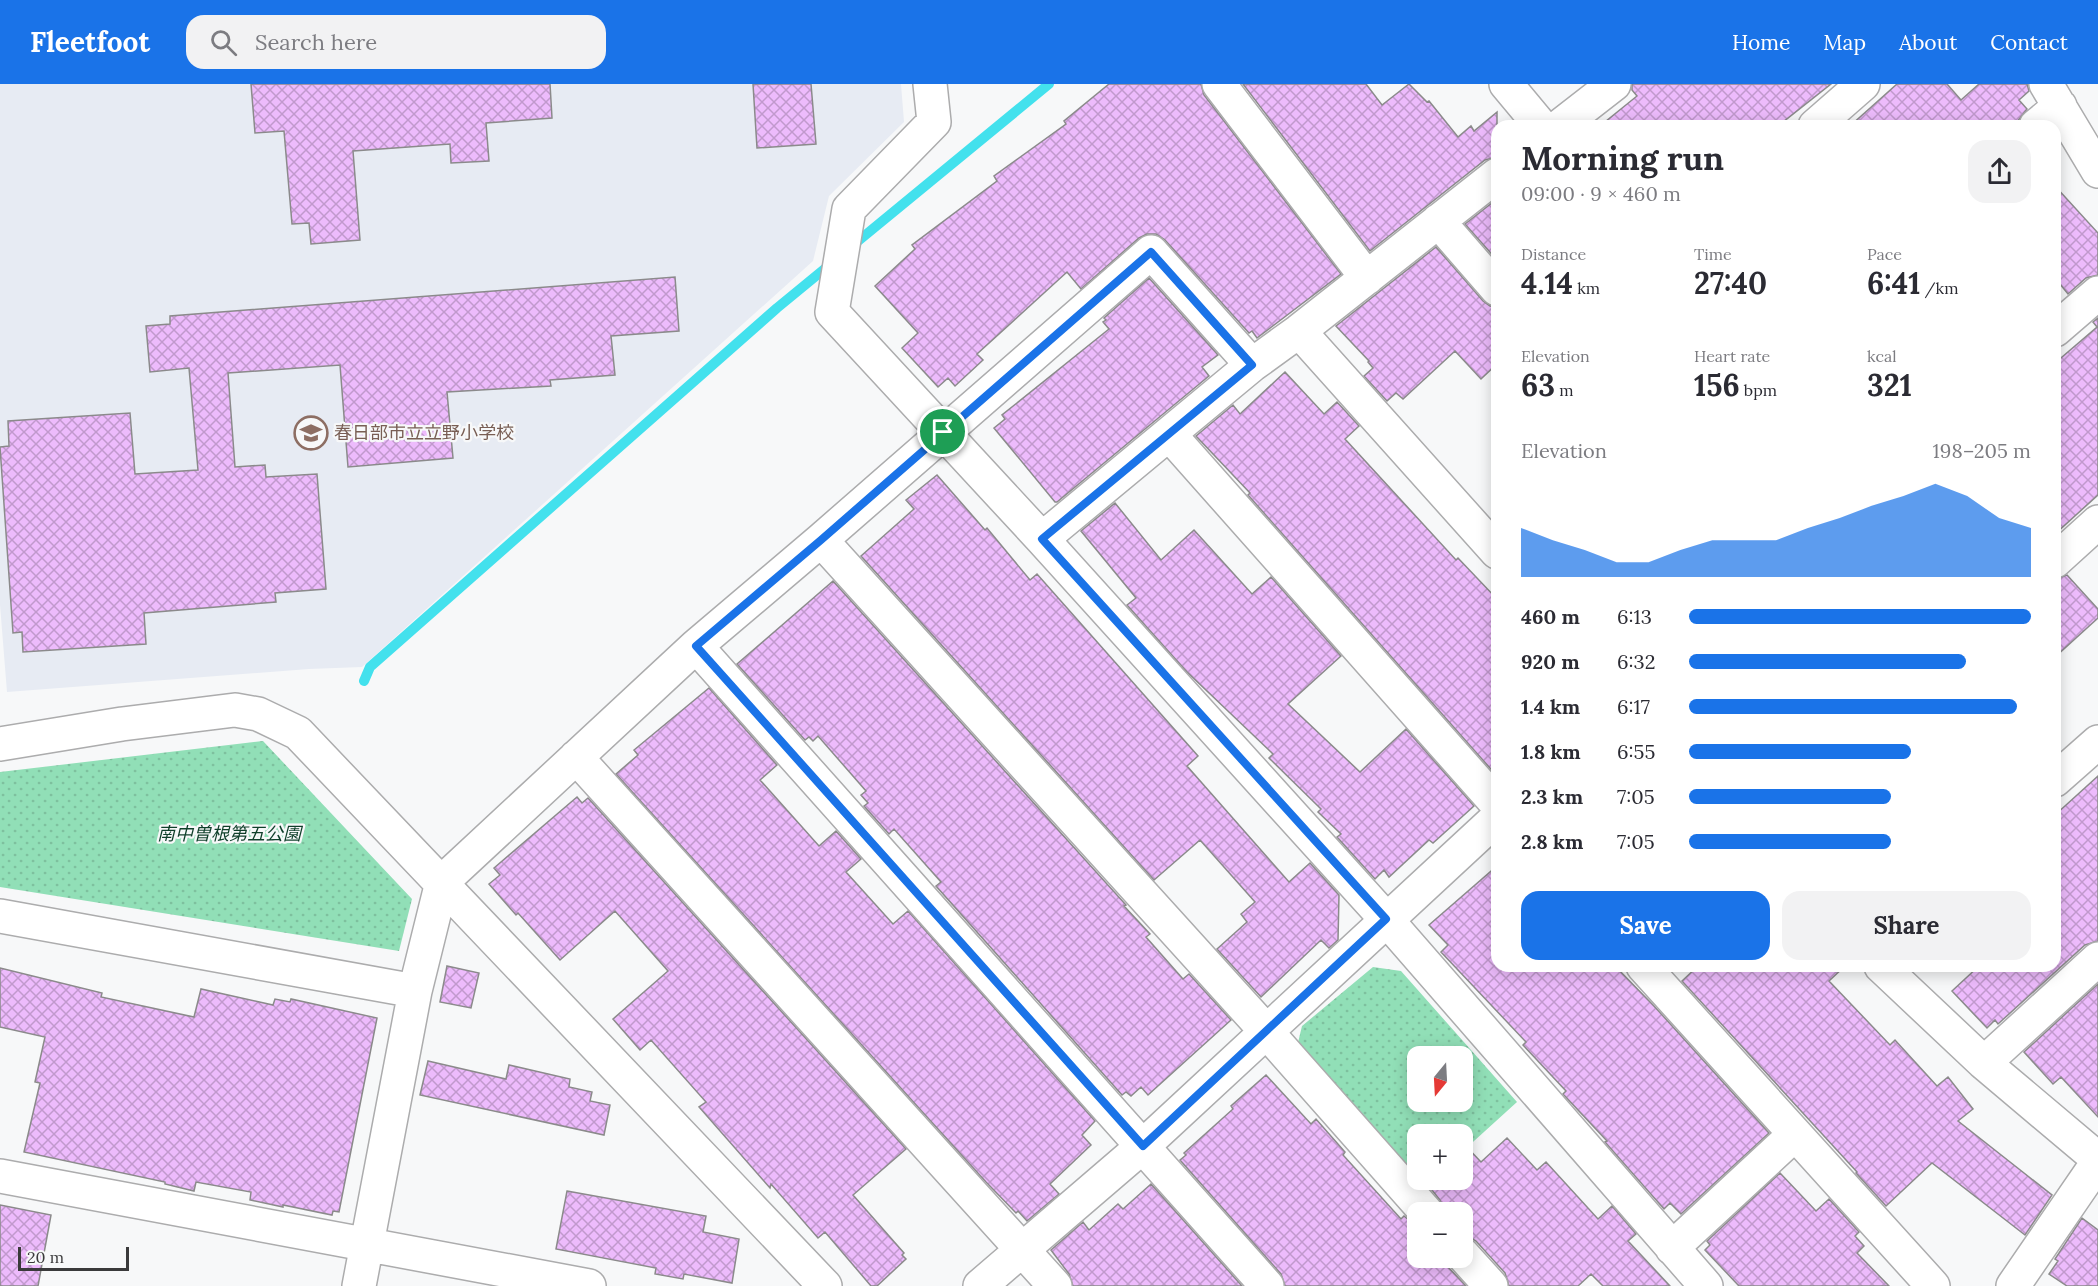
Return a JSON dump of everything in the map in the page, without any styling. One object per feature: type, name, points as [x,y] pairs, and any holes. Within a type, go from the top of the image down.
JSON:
[{"type":"street","points":[[930,84],[934,122],[849,209],[832,312],[1042,539],[1386,919],[1706,1286]]},
{"type":"street","points":[[1219,84],[1367,278]]},
{"type":"street","points":[[1506,84],[1536,120]]},
{"type":"street","points":[[1568,120],[1614,84]]},
{"type":"street","points":[[1822,120],[1863,84]]},
{"type":"street","points":[[2047,105],[2059,120]]},
{"type":"street","points":[[2061,123],[2098,171]]},
{"type":"street","points":[[1042,539],[1252,365],[1299,331],[1491,180]]},
{"type":"street","points":[[1438,221],[1491,282]]},
{"type":"street","points":[[359,1286],[415,991],[442,882],[696,646],[1151,252],[1252,365]]},
{"type":"street","points":[[2061,325],[2098,293]]},
{"type":"street","points":[[1299,331],[1491,545]]},
{"type":"street","points":[[1169,434],[1491,797]]},
{"type":"street","points":[[2061,556],[2098,522]]},
{"type":"street","points":[[821,540],[1266,1031],[1417,1202]]},
{"type":"street","points":[[696,646],[1267,1286]]},
{"type":"street","points":[[0,744],[123,724],[236,710],[258,714],[298,733],[825,1286]]},
{"type":"street","points":[[2061,775],[2098,742]]},
{"type":"street","points":[[576,757],[1055,1286]]},
{"type":"street","points":[[980,1286],[1143,1146],[1491,823]]},
{"type":"street","points":[[0,916],[415,991]]},
{"type":"street","points":[[1984,1063],[2098,959]]},
{"type":"street","points":[[1648,972],[1933,1286]]},
{"type":"street","points":[[1887,972],[1984,1063],[2098,1160],[2013,1286]]},
{"type":"street","points":[[1672,1248],[1795,1134]]},
{"type":"street","points":[[0,1176],[367,1243],[509,1279],[589,1286]]},
{"type":"street","points":[[1473,1266],[1491,1286]]},
{"type":"shaded area","name":"春日部市立立野小学校","points":[[0,84],[901,84],[904,122],[829,196],[813,261],[362,667],[7,692],[0,605]]},
{"type":"green space","name":"南中曽根第五公園","points":[[263,741],[412,899],[399,951],[0,887],[0,772]]},
{"type":"green space","points":[[1373,967],[1401,971],[1467,1046],[1407,1046],[1407,1112],[1473,1112],[1473,1052],[1517,1102],[1473,1142],[1473,1124],[1407,1124],[1407,1177],[1296,1051],[1302,1026]]},
{"type":"building","points":[[251,84],[550,84],[552,118],[486,123],[489,161],[451,163],[450,144],[353,151],[360,240],[311,244],[309,223],[292,224],[284,131],[255,133]]},
{"type":"building","points":[[753,84],[811,84],[816,144],[757,148]]},
{"type":"building","points":[[1109,84],[1201,84],[1204,95],[1341,274],[1257,338],[1252,331],[1249,333],[1165,240],[1156,234],[1147,234],[1139,238],[1081,289],[1067,272],[977,354],[983,360],[955,386],[948,378],[938,387],[902,348],[918,333],[875,286],[915,249],[912,245],[997,181],[994,176],[1066,124],[1064,121]]},
{"type":"building","points":[[1243,84],[1366,84],[1382,105],[1409,84],[1427,102],[1429,101],[1458,137],[1471,126],[1474,131],[1497,112],[1497,120],[1491,120],[1491,158],[1485,160],[1370,251]]},
{"type":"building","points":[[1632,84],[1831,84],[1786,120],[1607,120],[1637,96],[1632,90]]},
{"type":"building","points":[[1897,84],[1947,84],[1961,100],[1979,84],[2027,84],[2029,91],[2019,100],[2027,109],[2019,120],[1857,120]]},
{"type":"building","points":[[2061,193],[2098,233],[2098,275],[2086,278],[2068,294],[2061,285]]},
{"type":"building","points":[[1491,204],[1491,253],[1465,224]]},
{"type":"building","points":[[1436,247],[1483,301],[1491,306],[1491,370],[1481,379],[1455,351],[1403,399],[1396,393],[1387,401],[1364,376],[1373,368],[1369,361],[1336,326]]},
{"type":"building","points":[[675,277],[679,331],[611,336],[615,375],[550,380],[551,386],[447,392],[453,458],[348,467],[340,365],[228,373],[235,467],[265,465],[266,477],[317,474],[326,589],[275,593],[276,602],[144,613],[146,644],[23,652],[22,632],[13,633],[0,447],[9,446],[8,421],[130,413],[135,474],[198,470],[189,368],[150,372],[146,326],[170,324],[170,316]]},
{"type":"building","points":[[1149,278],[1218,355],[1202,367],[1209,376],[1055,502],[994,428],[1005,419],[1002,415],[1109,329],[1103,322],[1106,320],[1104,318]]},
{"type":"building","points":[[2098,318],[2098,495],[2061,529],[2061,358],[2097,327],[2093,322]]},
{"type":"building","points":[[1285,372],[1324,414],[1337,402],[1359,426],[1345,439],[1456,560],[1458,558],[1491,593],[1491,769],[1248,495],[1250,493],[1196,436],[1233,405],[1240,414]]},
{"type":"building","points":[[937,475],[985,530],[987,528],[1030,580],[1037,574],[1198,756],[1187,766],[1289,882],[1310,863],[1339,895],[1338,940],[1329,948],[1321,940],[1261,997],[1217,949],[1247,922],[1241,914],[1255,902],[1200,840],[1154,880],[861,556],[914,509],[906,500]]},
{"type":"building","points":[[1115,503],[1161,560],[1194,530],[1252,594],[1271,577],[1341,656],[1288,704],[1360,772],[1406,729],[1474,806],[1433,843],[1429,840],[1389,877],[1384,870],[1375,879],[1337,837],[1341,834],[1318,812],[1321,809],[1269,758],[1273,754],[1187,672],[1127,605],[1136,598],[1081,531]]},
{"type":"building","points":[[2067,575],[2098,609],[2098,618],[2061,652],[2061,577]]},
{"type":"building","points":[[833,581],[1126,905],[1124,906],[1150,934],[1146,937],[1183,979],[1189,974],[1231,1020],[1148,1095],[1141,1087],[1131,1096],[1126,1092],[1122,1095],[936,886],[941,882],[894,829],[889,834],[864,806],[868,803],[861,795],[866,791],[818,736],[813,741],[809,737],[805,740],[737,664]]},
{"type":"building","points":[[709,688],[777,765],[760,780],[819,846],[836,831],[861,859],[846,872],[893,924],[908,911],[1095,1121],[1082,1135],[1091,1145],[1050,1184],[1059,1194],[1027,1221],[986,1182],[616,774],[638,755],[634,750]]},
{"type":"building","points":[[2098,776],[2098,941],[2085,945],[2061,967],[2061,810]]},
{"type":"building","points":[[577,797],[582,803],[588,798],[906,1149],[853,1195],[904,1253],[902,1255],[906,1259],[877,1286],[871,1286],[825,1232],[818,1238],[771,1184],[770,1188],[699,1107],[706,1102],[651,1040],[640,1050],[613,1019],[668,971],[615,911],[560,960],[489,884],[500,875],[494,868]]},
{"type":"building","points":[[1491,871],[1491,972],[1621,972],[1769,1133],[1681,1214],[1670,1203],[1664,1209],[1605,1142],[1607,1141],[1563,1094],[1566,1091],[1523,1045],[1526,1042],[1441,952],[1448,945],[1429,925]]},
{"type":"building","points":[[447,966],[479,973],[471,1008],[440,1002]]},
{"type":"building","points":[[0,968],[102,993],[101,997],[194,1017],[201,989],[273,1005],[275,999],[290,1002],[291,999],[377,1018],[339,1212],[333,1211],[332,1215],[283,1205],[283,1207],[250,1200],[251,1192],[196,1182],[194,1191],[165,1184],[165,1182],[24,1152],[40,1083],[35,1082],[45,1037],[0,1027]]},
{"type":"building","points":[[1692,972],[1839,972],[1829,981],[1890,1045],[1895,1040],[1937,1086],[1948,1077],[1973,1109],[1958,1121],[2052,1195],[2025,1235],[1932,1163],[1886,1206],[1682,981]]},
{"type":"building","points":[[1973,972],[2055,972],[1998,1024],[1995,1020],[1987,1028],[1952,991]]},
{"type":"building","points":[[2098,984],[2098,1117],[2061,1077],[2053,1084],[2024,1052]]},
{"type":"building","points":[[428,1061],[506,1079],[509,1065],[570,1079],[569,1087],[592,1092],[590,1101],[610,1105],[604,1135],[420,1095]]},
{"type":"building","points":[[1266,1075],[1311,1124],[1316,1119],[1345,1152],[1343,1155],[1401,1219],[1404,1216],[1407,1219],[1407,1268],[1449,1268],[1466,1286],[1285,1286],[1281,1274],[1180,1160],[1186,1155],[1184,1153],[1233,1109],[1231,1106]]},
{"type":"building","points":[[1507,1138],[1537,1170],[1546,1162],[1598,1219],[1612,1206],[1636,1234],[1628,1241],[1670,1286],[1603,1286],[1591,1274],[1578,1286],[1509,1286],[1505,1273],[1473,1239],[1473,1202],[1441,1202],[1432,1190],[1473,1190],[1473,1154],[1481,1162]]},
{"type":"building","points":[[1780,1173],[1816,1211],[1829,1199],[1859,1232],[1855,1236],[1864,1246],[1857,1253],[1889,1286],[1739,1286],[1705,1250],[1710,1245],[1707,1241]]},
{"type":"building","points":[[1151,1184],[1242,1286],[1073,1286],[1069,1274],[1051,1250],[1083,1222],[1089,1230],[1118,1204],[1123,1209]]},
{"type":"building","points":[[567,1191],[706,1216],[703,1232],[739,1239],[732,1283],[684,1274],[683,1279],[655,1274],[656,1268],[556,1249]]},
{"type":"building","points":[[0,1205],[51,1215],[38,1286],[0,1286]]},
{"type":"building","points":[[2082,1218],[2098,1230],[2098,1286],[2067,1286],[2049,1274],[2058,1261],[2055,1259]]},
{"type":"waterway","points":[[852,246],[1049,84]]},
{"type":"waterway","points":[[364,681],[370,667],[777,308],[833,262]]},
{"type":"place","name":"春日部市立立野小学校","points":[[311,433]]},
{"type":"route","points":[[1151,252],[1252,365],[1042,539],[1386,919],[1143,1146],[696,646],[943,432],[1151,252]]}]
